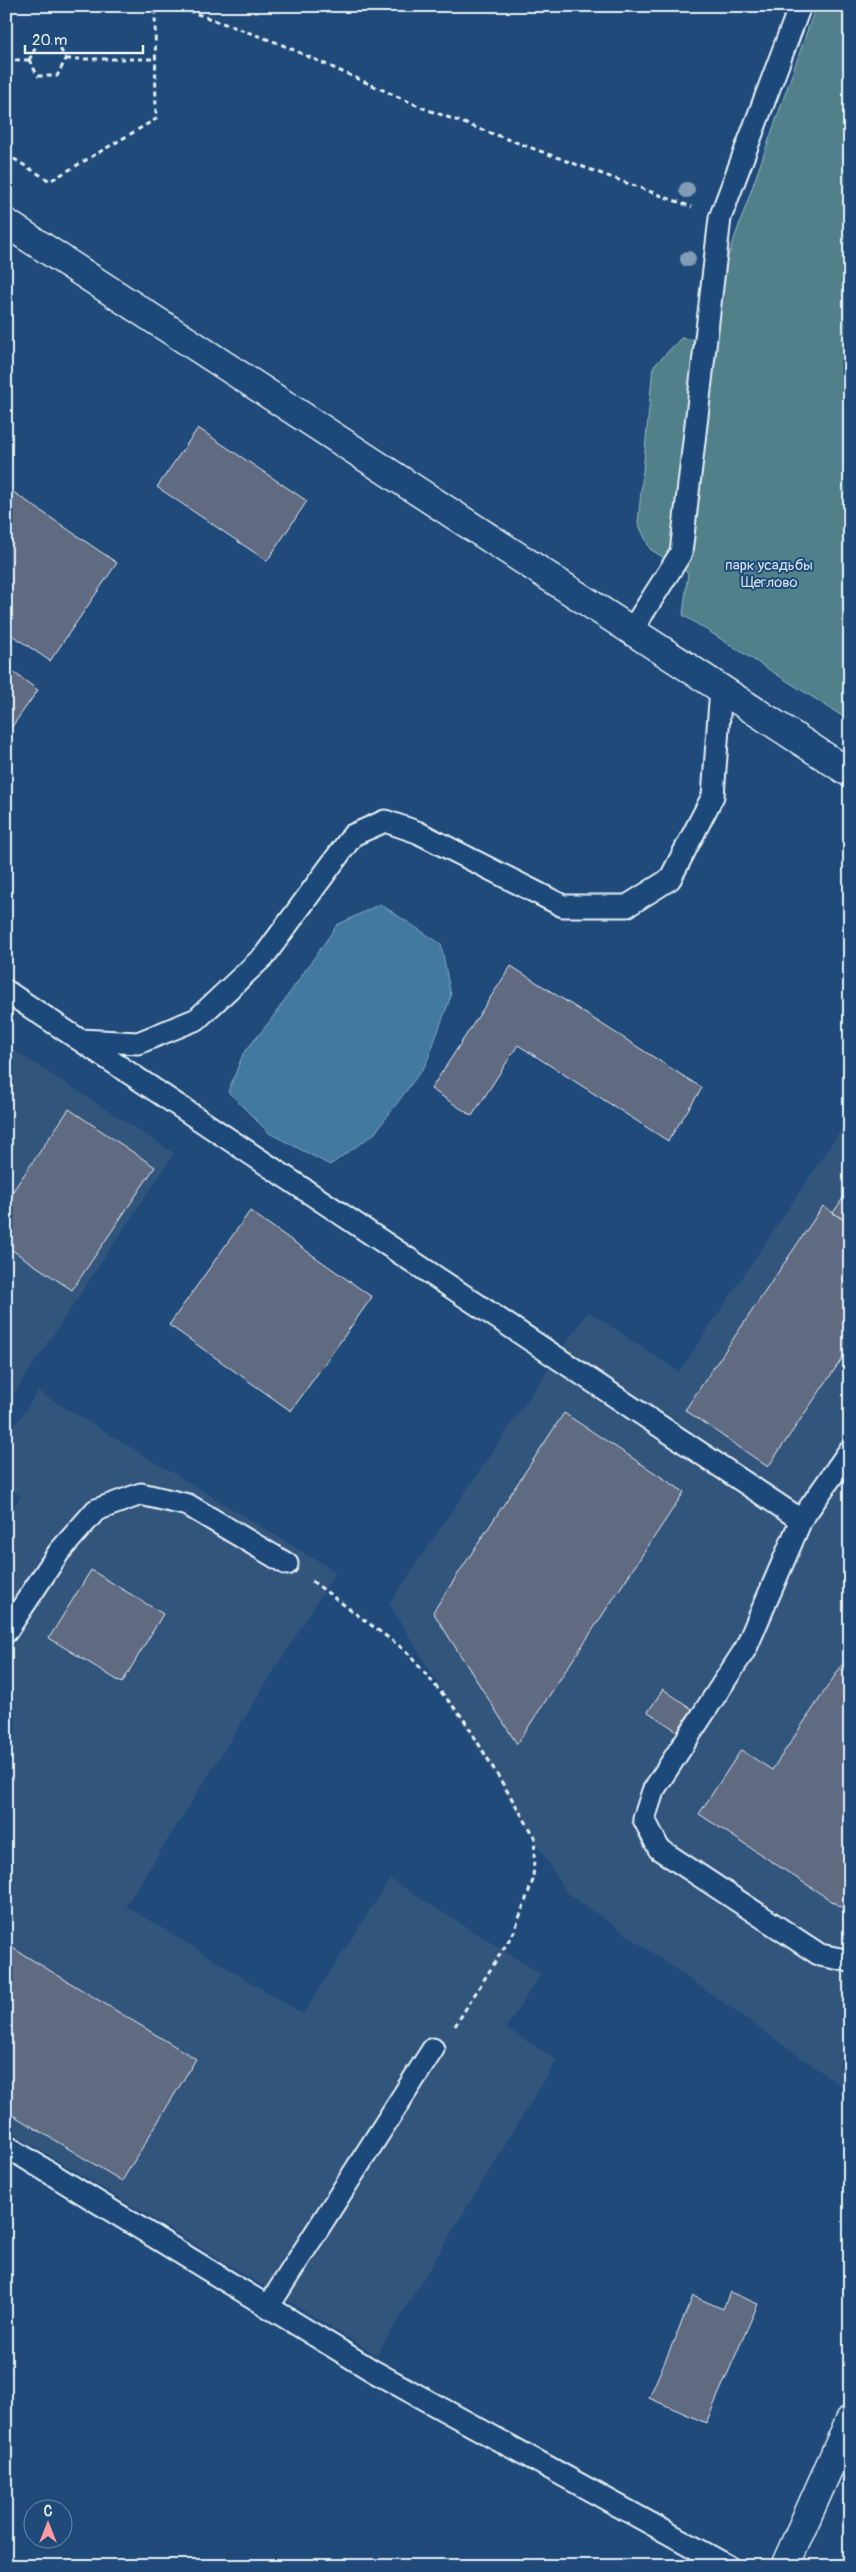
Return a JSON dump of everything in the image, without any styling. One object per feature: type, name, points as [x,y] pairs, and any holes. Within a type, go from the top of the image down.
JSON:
[{"type":"main road","points":[[6,223],[850,773]]},
{"type":"main road","points":[[785,2566],[850,2420]]},
{"type":"lane","points":[[632,630],[681,553],[720,218],[800,6]]},
{"type":"lane","points":[[80,1040],[138,1043],[197,1019],[265,955],[353,835],[385,820],[417,832],[563,906],[627,906],[670,879],[713,796],[721,688]]},
{"type":"lane","points":[[6,991],[801,1520]]},
{"type":"lane","points":[[850,1450],[801,1520],[746,1648],[653,1791],[644,1819],[659,1849],[820,1955],[850,1961]]},
{"type":"lane","points":[[6,1632],[59,1552],[96,1510],[141,1494],[188,1505],[287,1564]]},
{"type":"lane","points":[[268,2307],[433,2049]]},
{"type":"lane","points":[[6,2146],[373,2371],[728,2566]]},
{"type":"path","points":[[6,154],[50,181],[156,119],[155,6]]},
{"type":"path","points":[[171,6],[278,43],[422,108],[720,218]]},
{"type":"path","points":[[29,60],[38,43],[57,43],[66,60]]},
{"type":"path","points":[[66,60],[156,59]]},
{"type":"path","points":[[6,60],[29,60]]},
{"type":"path","points":[[29,60],[38,76],[57,76],[66,60]]},
{"type":"path","points":[[287,1564],[406,1651],[463,1718],[535,1837],[533,1880],[514,1932],[460,2019],[433,2049]]},
{"type":"shaded area","points":[[380,904],[441,944],[451,996],[426,1064],[375,1133],[330,1165],[269,1133],[228,1092],[243,1054],[270,1021],[337,925]]},
{"type":"shaded area","points":[[6,1045],[174,1153],[6,1406]]},
{"type":"shaded area","points":[[850,1116],[850,2092],[566,1892],[389,1604],[588,1311],[679,1372]]},
{"type":"shaded area","points":[[38,1391],[336,1572],[126,1906],[303,2014],[390,1879],[541,1974],[506,2028],[557,2060],[377,2355],[6,2129],[6,1518],[21,1496],[6,1487],[6,1438]]},
{"type":"green space","name":"парк усадьбы Щеглово","points":[[816,6],[850,6],[850,721],[683,615],[688,573],[650,549],[638,523],[653,367],[681,338],[715,342],[724,268]]},
{"type":"building","points":[[198,428],[307,501],[267,561],[157,487]]},
{"type":"building","points":[[6,487],[117,563],[50,661],[6,631]]},
{"type":"building","points":[[6,667],[38,690],[6,735]]},
{"type":"building","points":[[511,966],[702,1088],[668,1141],[518,1045],[472,1116],[431,1089]]},
{"type":"building","points":[[69,1109],[155,1167],[72,1290],[6,1246],[6,1201]]},
{"type":"building","points":[[850,1188],[850,1224],[833,1213]]},
{"type":"building","points":[[823,1206],[850,1224],[850,1347],[768,1467],[685,1410]]},
{"type":"building","points":[[250,1211],[372,1297],[291,1411],[169,1325]]},
{"type":"building","points":[[564,1413],[684,1492],[517,1744],[433,1612]]},
{"type":"building","points":[[91,1570],[163,1614],[122,1683],[49,1638]]},
{"type":"building","points":[[850,1653],[850,1913],[699,1814],[741,1750],[772,1770]]},
{"type":"building","points":[[663,1689],[692,1709],[677,1731],[648,1712]]},
{"type":"building","points":[[6,1944],[196,2059],[122,2181],[6,2111]]},
{"type":"building","points":[[730,2292],[758,2304],[706,2423],[649,2398],[693,2296],[723,2309]]}]
